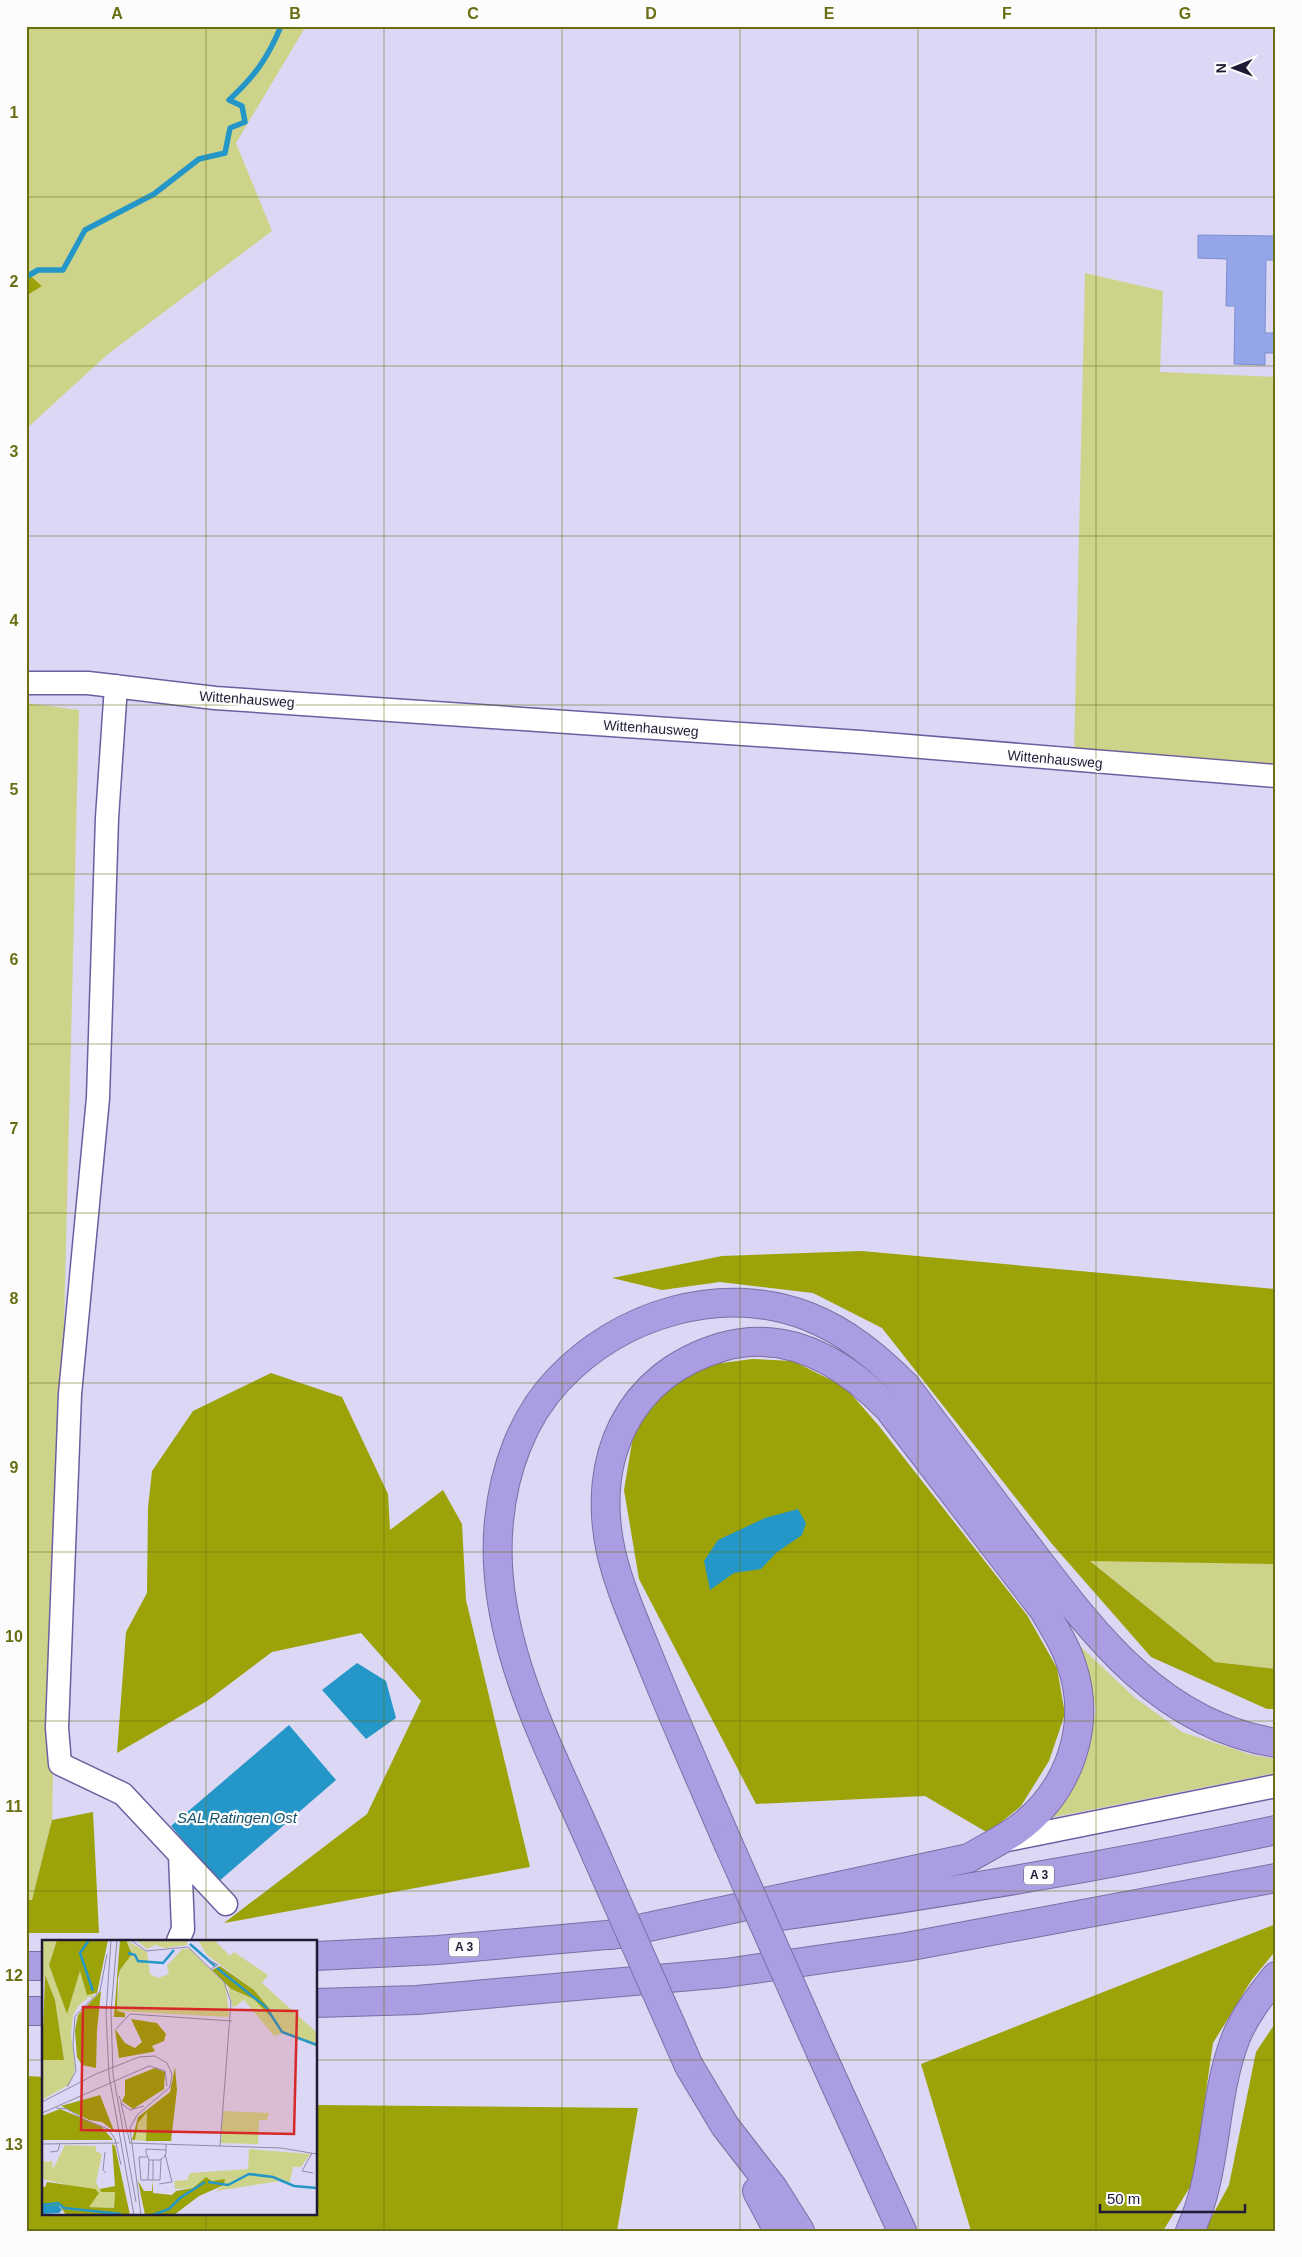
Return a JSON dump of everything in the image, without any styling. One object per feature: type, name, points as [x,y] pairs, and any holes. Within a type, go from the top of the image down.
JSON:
[{"type":"highway","points":[[800,2231],[773,2188],[725,2126],[689,2066],[532,1705],[515,1657],[500,1582],[499,1523],[503,1493],[514,1451],[541,1402],[556,1381],[591,1350],[610,1337],[664,1313],[692,1306],[719,1302],[743,1303],[806,1316],[845,1335],[879,1358],[906,1386],[1080,1616],[1132,1672],[1158,1693],[1188,1712],[1250,1738],[1276,1743]]},
{"type":"highway","points":[[612,1935],[969,1858],[1016,1830],[1034,1814],[1052,1793],[1067,1768],[1077,1742],[1080,1714],[1078,1688],[1071,1662],[1043,1609],[882,1402],[850,1373],[820,1356],[787,1345],[744,1343],[711,1350],[692,1358],[654,1383],[637,1402],[624,1422],[608,1466],[605,1492],[606,1525],[617,1576],[670,1711],[728,1843],[821,2053],[902,2231]]},
{"type":"highway","name":"A 3","points":[[318,1956],[438,1950],[612,1935],[702,1926],[900,1900],[1190,1848],[1276,1830]]},
{"type":"highway","points":[[318,2003],[417,2000],[726,1973],[906,1946],[1276,1878]]},
{"type":"highway","points":[[26,1966],[42,1966]]},
{"type":"highway","points":[[1190,2231],[1203,2194],[1225,2076],[1235,2041],[1250,2009],[1276,1976]]},
{"type":"highway","points":[[26,2011],[42,2011]]},
{"type":"highway","points":[[689,2066],[701,2108],[709,2125],[753,2185],[778,2231]]},
{"type":"street","name":"Wittenhausweg","points":[[26,683],[88,683],[215,698],[850,741],[1276,776]]},
{"type":"street","points":[[116,686],[107,818],[98,1098],[70,1394],[57,1728],[60,1764],[123,1794],[226,1904]]},
{"type":"street","points":[[996,1842],[1276,1786]]},
{"type":"street","points":[[178,1940],[183,1929],[180,1855]]},
{"type":"green space","points":[[26,26],[306,26],[236,143],[272,231],[108,354],[26,429],[26,296],[42,286],[26,272]]},
{"type":"green space","points":[[1085,273],[1163,291],[1160,372],[1276,377],[1276,769],[1074,755]]},
{"type":"green space","points":[[26,703],[79,710],[52,1820],[32,1900],[26,1900]]},
{"type":"green space","points":[[1089,1560],[1276,1564],[1276,1669],[1215,1662]]},
{"type":"green space","points":[[1080,1646],[1134,1697],[1182,1732],[1252,1755],[1276,1759],[1276,1773],[1044,1819],[1082,1771],[1096,1710]]},
{"type":"shaded area","points":[[26,272],[42,286],[26,296]]},
{"type":"shaded area","points":[[862,1251],[1276,1289],[1276,1564],[1090,1561],[1215,1662],[1276,1669],[1276,1709],[1267,1709],[1151,1657],[1052,1544],[882,1328],[813,1293],[720,1282],[662,1290],[612,1278],[722,1256]]},
{"type":"shaded area","points":[[752,1359],[793,1361],[845,1387],[879,1426],[1027,1615],[1057,1668],[1065,1714],[1049,1761],[1021,1806],[988,1833],[925,1796],[756,1804],[639,1579],[624,1490],[634,1430],[672,1384],[707,1365]]},
{"type":"shaded area","points":[[271,1373],[342,1397],[388,1494],[390,1530],[443,1490],[462,1524],[466,1600],[530,1867],[224,1923],[367,1814],[421,1701],[361,1633],[272,1652],[207,1701],[117,1753],[126,1632],[147,1593],[148,1508],[152,1471],[193,1411]]},
{"type":"shaded area","points":[[93,1812],[99,1933],[26,1933],[26,1900],[32,1900],[52,1820]]},
{"type":"shaded area","points":[[1276,1924],[1276,1950],[1251,1981],[1213,2043],[1193,2182],[1163,2231],[971,2231],[921,2064]]},
{"type":"shaded area","points":[[1276,2022],[1276,2231],[1204,2231],[1229,2185],[1256,2052]]},
{"type":"shaded area","points":[[26,2076],[42,2077],[42,2214],[318,2214],[318,2105],[638,2108],[617,2231],[26,2231]]},
{"type":"water","points":[[798,1509],[806,1523],[802,1535],[776,1553],[761,1569],[734,1573],[710,1590],[704,1561],[718,1540],[765,1518]]},
{"type":"water","points":[[357,1663],[386,1681],[396,1718],[366,1739],[322,1690]]},
{"type":"water","name":"SAL Ratingen Ost","points":[[289,1725],[336,1780],[218,1882],[171,1826]]},
{"type":"building","points":[[1198,235],[1276,236],[1276,260],[1266,260],[1265,333],[1276,333],[1276,353],[1265,353],[1265,365],[1234,364],[1235,306],[1226,306],[1227,259],[1198,258]]},
{"type":"waterway","points":[[26,277],[38,270],[63,270],[85,230],[154,194],[199,159],[225,153],[230,128],[245,122],[242,106],[229,100],[260,66],[281,26]]}]
